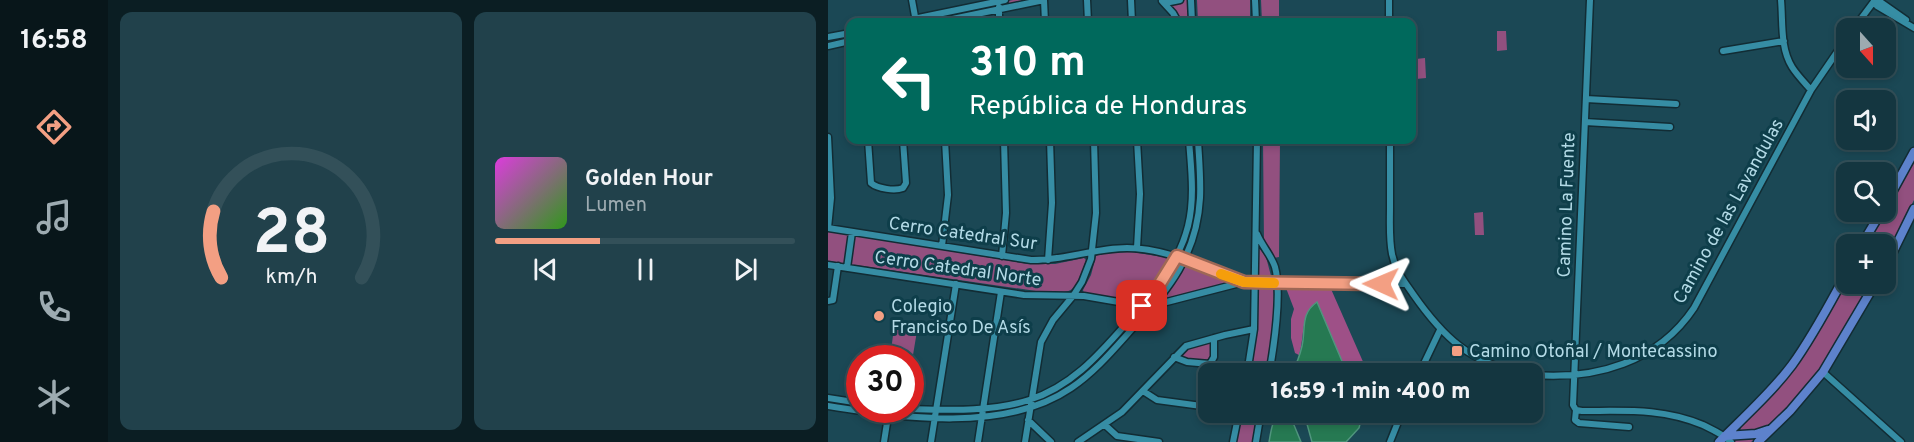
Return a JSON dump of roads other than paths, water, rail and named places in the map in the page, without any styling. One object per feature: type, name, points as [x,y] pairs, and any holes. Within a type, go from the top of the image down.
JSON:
[{"type":"main road","points":[[1896,185],[1914,152]]},
{"type":"main road","points":[[1896,248],[1910,223],[1914,209]]},
{"type":"main road","points":[[1725,440],[1740,421],[1775,386],[1802,350],[1836,291]]},
{"type":"main road","points":[[1758,442],[1774,428],[1823,372],[1869,294]]},
{"type":"main road","points":[[1738,434],[1740,421]]},
{"type":"main road","points":[[1725,440],[1738,434],[1756,434],[1774,428]]},
{"type":"street","points":[[912,0],[915,18]]},
{"type":"street","points":[[925,18],[1001,0],[999,18]]},
{"type":"street","points":[[959,18],[1044,0],[1045,18]]},
{"type":"street","points":[[1087,0],[1088,18]]},
{"type":"street","points":[[1131,0],[1132,18]]},
{"type":"street","points":[[1161,0],[1170,2],[1180,0]]},
{"type":"street","points":[[1161,0],[1176,18]]},
{"type":"street","points":[[1191,0],[1192,18]]},
{"type":"street","points":[[1255,0],[1256,18]]},
{"type":"street","points":[[1389,0],[1389,18]]},
{"type":"street","name":"Camino La Fuente","points":[[1576,410],[1573,400],[1590,0]]},
{"type":"street","points":[[1781,0],[1784,40],[1789,62],[1811,90]]},
{"type":"street","points":[[1886,0],[1914,27]]},
{"type":"street","points":[[1875,1],[1900,15]]},
{"type":"street","points":[[1862,18],[1875,1]]},
{"type":"street","points":[[1875,1],[1875,5],[1914,27]]},
{"type":"street","points":[[983,13],[985,2]]},
{"type":"street","points":[[1865,14],[1876,11],[1892,15]]},
{"type":"street","points":[[938,14],[938,18]]},
{"type":"street","points":[[828,37],[846,34]]},
{"type":"street","points":[[1723,51],[1784,40]]},
{"type":"street","points":[[828,46],[846,42]]},
{"type":"street","name":"Camino de las Lavandulas","points":[[1543,375],[1604,370],[1632,361],[1657,347],[1683,322],[1694,308],[1811,90],[1836,54]]},
{"type":"street","points":[[1586,99],[1676,104]]},
{"type":"street","points":[[1585,122],[1670,127]]},
{"type":"street","points":[[828,137],[831,205],[828,228]]},
{"type":"street","points":[[868,144],[871,183],[877,187],[898,190],[906,183],[903,144]]},
{"type":"street","points":[[942,246],[947,208],[945,144]]},
{"type":"street","points":[[1002,256],[1006,213],[1004,144]]},
{"type":"street","points":[[1048,260],[1052,203],[1050,144]]},
{"type":"street","points":[[1025,442],[1038,354],[1043,337],[1086,275],[1093,251],[1096,197],[1094,144]]},
{"type":"street","points":[[1137,144],[1140,211],[1137,248]]},
{"type":"street","points":[[924,409],[1007,406],[1031,400],[1068,381],[1097,355],[1156,290],[1177,256],[1186,234],[1190,214],[1192,186],[1189,144]]},
{"type":"street","points":[[924,417],[982,416],[1006,414],[1030,408],[1070,390],[1092,372],[1155,305],[1185,260],[1192,243],[1198,216],[1200,186],[1198,144]]},
{"type":"street","points":[[1249,363],[1254,329],[1257,144]]},
{"type":"street","points":[[1390,144],[1391,249],[1396,269],[1440,330],[1455,343],[1490,363]]},
{"type":"street","points":[[1190,214],[1198,216]]},
{"type":"street","name":"Cerro Catedral Sur","points":[[828,228],[1002,256],[1048,260],[1093,251],[1137,248],[1177,256],[1244,282]]},
{"type":"street","points":[[1256,231],[1273,261],[1277,283],[1275,343],[1271,363]]},
{"type":"street","points":[[847,268],[852,232]]},
{"type":"street","name":"Cerro Catedral Norte","points":[[828,265],[1036,296],[1104,298],[1142,306],[1155,305],[1244,282]]},
{"type":"street","points":[[828,302],[833,300],[831,292],[838,266]]},
{"type":"street","points":[[1244,282],[1405,284]]},
{"type":"street","points":[[931,442],[956,284]]},
{"type":"street","points":[[978,442],[1001,291]]},
{"type":"street","points":[[1078,442],[1105,425],[1128,406],[1186,346],[1254,329]]},
{"type":"street","points":[[1424,363],[1440,330]]},
{"type":"street","points":[[1174,357],[1187,362],[1210,364],[1214,359],[1214,338]]},
{"type":"street","points":[[1097,355],[1103,361]]},
{"type":"street","points":[[1823,372],[1901,442]]},
{"type":"street","points":[[1143,391],[1157,400],[1198,406]]},
{"type":"street","points":[[828,398],[846,401]]},
{"type":"street","points":[[828,406],[846,408]]},
{"type":"street","points":[[1629,427],[1579,423],[1575,420],[1576,410],[1663,413],[1689,420],[1725,440]]},
{"type":"street","points":[[1028,420],[1051,442]]},
{"type":"street","points":[[884,442],[887,423]]},
{"type":"street","points":[[1233,442],[1237,423]]},
{"type":"street","points":[[1256,442],[1259,423]]},
{"type":"street","points":[[1390,442],[1398,423]]},
{"type":"street","points":[[1105,425],[1117,436],[1159,442]]},
{"type":"place","name":"Colegio Francisco De Asís","points":[[879,316]]},
{"type":"place","name":"Camino Otoñal / Montecassino","points":[[1457,351]]}]
